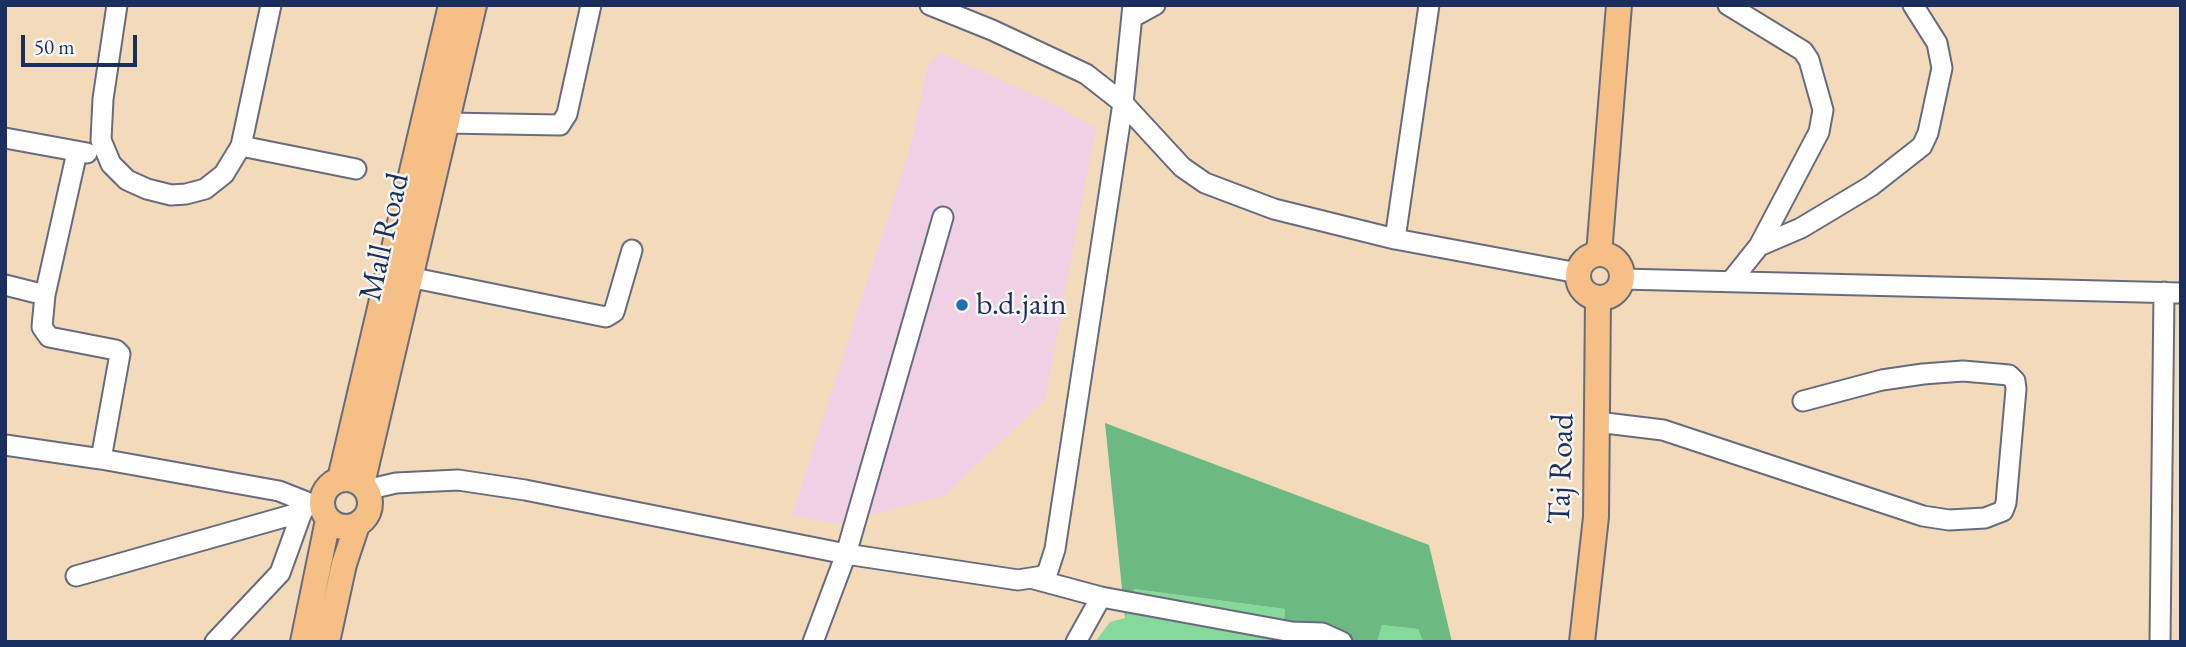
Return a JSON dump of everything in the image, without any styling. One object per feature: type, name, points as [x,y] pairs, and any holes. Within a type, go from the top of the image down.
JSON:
[{"type":"main road","name":"Mall Road","points":[[356,484],[451,5]]},
{"type":"main road","name":"Mall Road","points":[[356,484],[474,5]]},
{"type":"main road","points":[[1599,254],[1619,5]]},
{"type":"main road","points":[[1599,254],[1616,261],[1622,279],[1616,291],[1598,298],[1585,293],[1578,273],[1583,262],[1599,254]]},
{"type":"main road","name":"Taj Road","points":[[1582,642],[1596,517],[1598,298]]},
{"type":"main road","points":[[303,642],[316,511],[323,493],[356,484],[370,505],[368,513],[357,525],[344,564],[327,642]]},
{"type":"main road","points":[[316,511],[342,527],[357,525]]},
{"type":"street","points":[[117,5],[103,99],[101,140],[104,153],[127,180],[171,195],[205,189],[224,174],[241,146],[271,5]]},
{"type":"street","points":[[446,123],[560,125],[567,114],[591,5]]},
{"type":"street","points":[[930,5],[992,30],[1086,74],[1124,103],[1182,167],[1205,183],[1274,209],[1395,239],[1578,273]]},
{"type":"street","points":[[1034,579],[1048,571],[1055,549],[1124,103],[1133,11],[1154,5]]},
{"type":"street","points":[[1395,239],[1429,5]]},
{"type":"street","points":[[1728,5],[1803,51],[1822,99],[1819,132],[1759,246],[1731,281]]},
{"type":"street","points":[[1759,246],[1801,228],[1871,186],[1922,146],[1928,133],[1942,68],[1937,43],[1913,5]]},
{"type":"street","points":[[5,138],[77,152],[104,153]]},
{"type":"street","points":[[241,146],[356,169]]},
{"type":"street","points":[[77,152],[45,295],[42,327],[45,335],[117,350],[120,354],[101,459]]},
{"type":"street","points":[[813,642],[846,554],[943,217]]},
{"type":"street","points":[[409,277],[606,317],[614,312],[632,250]]},
{"type":"street","points":[[1622,279],[2172,293],[2160,642]]},
{"type":"street","points":[[5,285],[45,295]]},
{"type":"street","points":[[1597,422],[1663,430],[1923,516],[1949,520],[1985,518],[2003,511],[2006,503],[2016,388],[2015,381],[2009,375],[1963,370],[1923,374],[1882,380],[1802,401]]},
{"type":"street","points":[[5,445],[279,491],[316,511]]},
{"type":"street","points":[[356,484],[458,480],[525,490],[846,554],[1018,580],[1034,579],[1101,597],[1292,632],[1322,633],[1342,642]]},
{"type":"street","points":[[76,576],[316,511]]},
{"type":"street","points":[[215,642],[280,573],[316,511]]},
{"type":"street","points":[[1076,642],[1101,597]]},
{"type":"shaded area","name":"b.d.jain","points":[[941,53],[1048,101],[1096,128],[1045,400],[944,496],[835,524],[792,515],[910,149],[928,65]]},
{"type":"green space","points":[[1105,423],[1429,545],[1452,642],[1423,642],[1418,629],[1382,625],[1377,642],[1282,642],[1285,609],[1134,589],[1125,618]]},
{"type":"green space","points":[[1133,589],[1285,609],[1282,642],[1095,642],[1110,622],[1125,618]]},
{"type":"green space","points":[[1382,625],[1418,629],[1423,642],[1377,642]]},
{"type":"place","name":"b.d.jain","points":[[962,305]]}]
